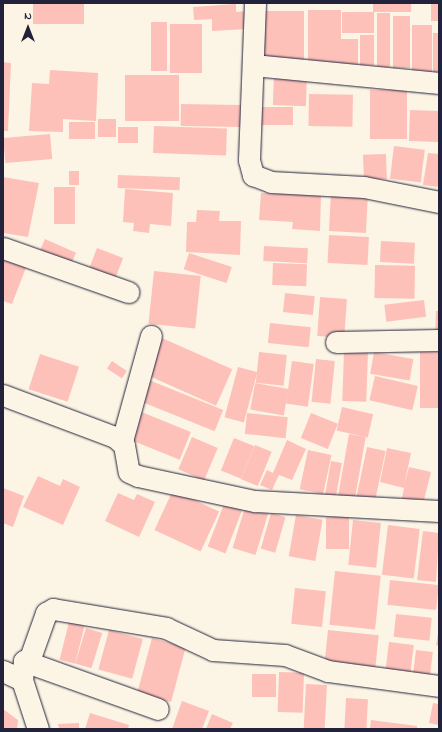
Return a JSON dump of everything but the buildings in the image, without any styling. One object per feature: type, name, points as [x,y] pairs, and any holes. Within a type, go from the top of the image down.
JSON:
[{"type":"street","points":[[255,3],[250,170],[259,180],[364,187],[439,202]]},
{"type":"street","points":[[253,65],[439,83]]},
{"type":"street","points":[[3,248],[128,292]]},
{"type":"street","points":[[150,336],[122,441],[129,472],[213,494],[255,502],[439,511]]},
{"type":"street","points":[[336,342],[439,340]]},
{"type":"street","points":[[3,395],[122,441]]},
{"type":"street","points":[[38,729],[23,670],[30,658],[46,613],[64,610],[166,628],[213,650],[285,655],[328,671],[439,686]]},
{"type":"street","points":[[3,671],[23,670],[158,710]]}]
